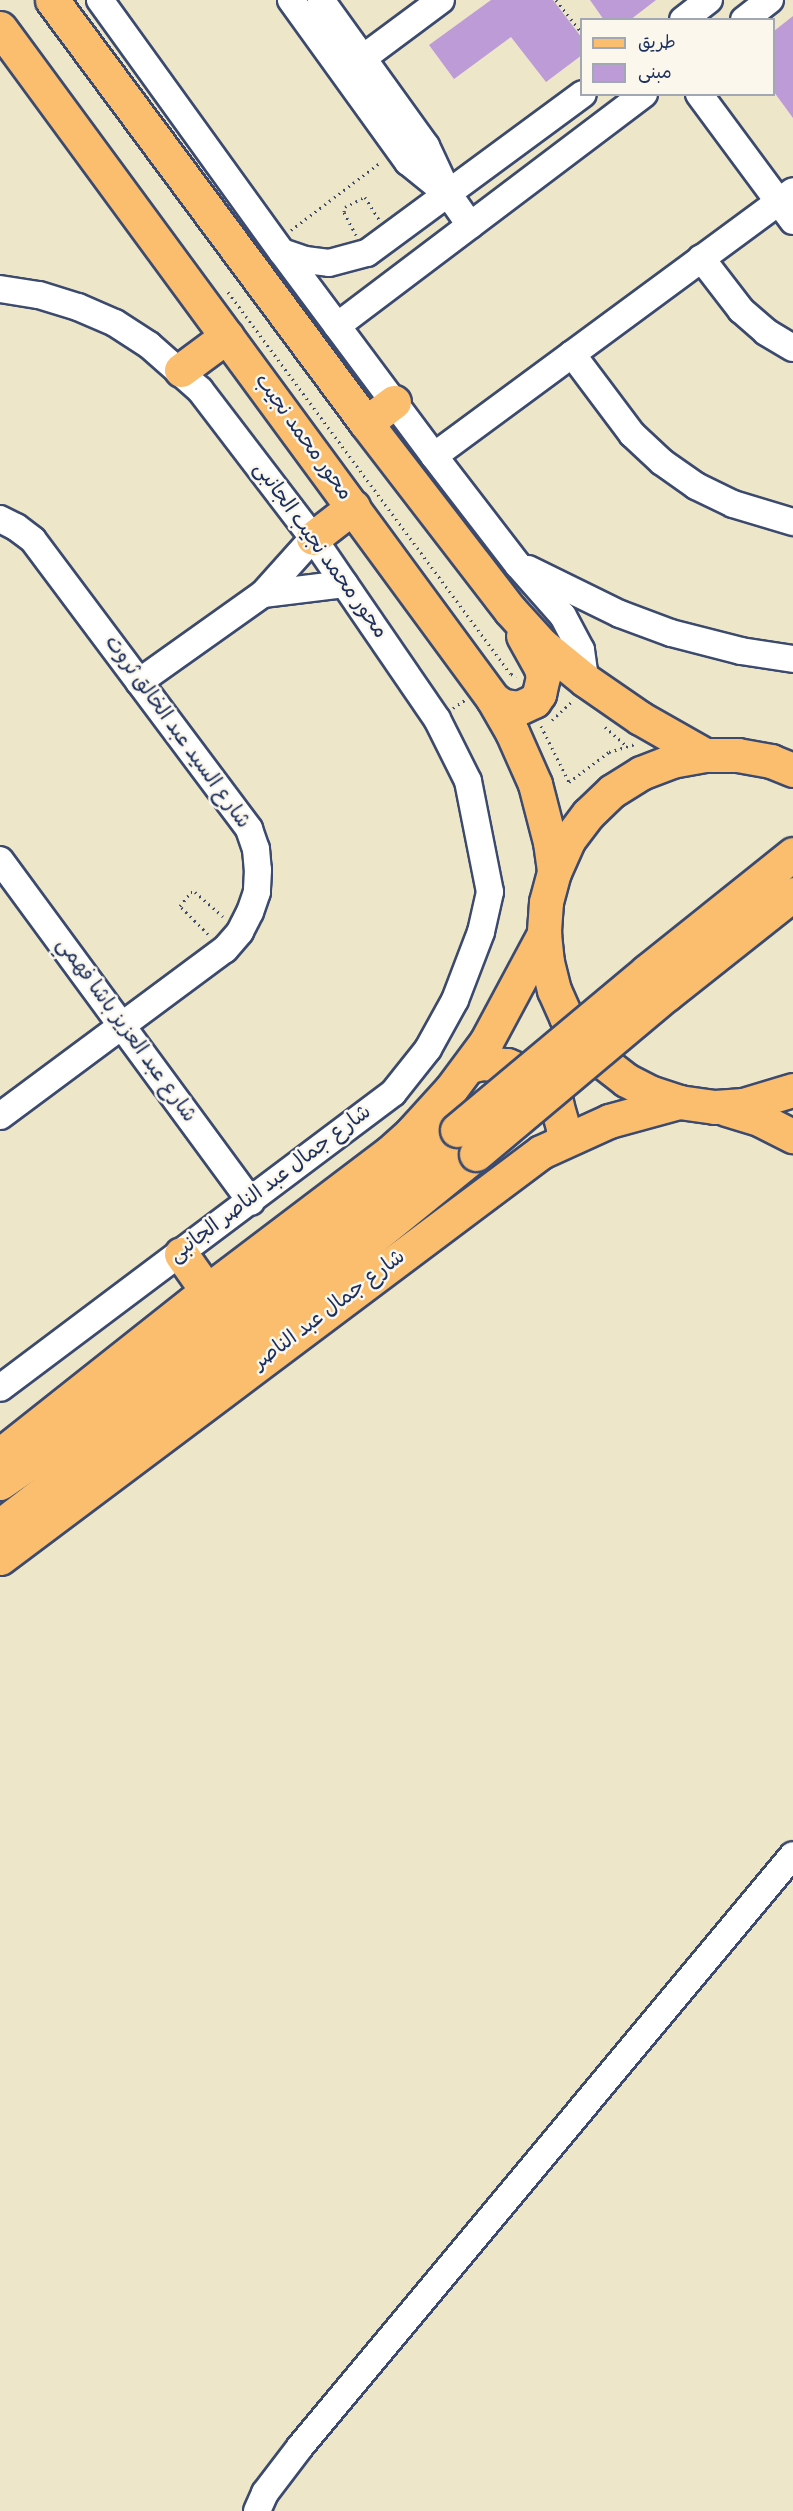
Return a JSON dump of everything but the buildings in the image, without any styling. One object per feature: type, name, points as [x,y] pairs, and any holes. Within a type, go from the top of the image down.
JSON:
[{"type":"main road","points":[[52,0],[366,423],[522,623],[580,690],[640,717],[705,755]]},
{"type":"main road","name":"محور محمد نجيب","points":[[0,28],[493,699],[512,732],[535,784],[546,822],[554,872]]},
{"type":"main road","points":[[181,370],[227,336]]},
{"type":"main road","points":[[366,423],[394,402]]},
{"type":"main road","points":[[313,538],[353,507]]},
{"type":"main road","points":[[493,699],[503,706],[519,708],[534,701],[539,694],[543,677],[525,642],[522,623]]},
{"type":"main road","points":[[793,770],[771,761],[738,754],[705,755],[672,761],[641,773],[612,791],[588,814],[575,832],[554,872],[546,902],[544,933],[547,962],[554,990],[566,1017],[582,1041],[603,1062],[626,1080],[652,1093],[679,1102],[715,1107],[761,1120],[793,1136]]},
{"type":"main road","points":[[0,1526],[350,1256],[647,971],[793,855]]},
{"type":"main road","points":[[0,1483],[72,1434],[202,1335],[649,1009],[793,894]]},
{"type":"main road","points":[[0,1455],[207,1291],[389,1153],[432,1112],[470,1066],[501,1016],[544,933]]},
{"type":"main road","points":[[470,1066],[501,1064],[531,1075],[556,1103],[563,1128],[563,1140]]},
{"type":"main road","points":[[715,1107],[760,1101],[793,1090]]},
{"type":"main road","name":"شارع جمال عبد الناصر","points":[[0,1558],[542,1152],[563,1140],[609,1121],[679,1102]]},
{"type":"main road","points":[[181,1254],[207,1291]]},
{"type":"street","points":[[100,0],[278,247],[434,456],[573,631],[581,650],[580,690]]},
{"type":"street","points":[[291,0],[408,162],[449,195]]},
{"type":"street","points":[[321,0],[426,146],[449,195],[470,225]]},
{"type":"street","points":[[363,58],[441,0]]},
{"type":"street","points":[[686,18],[709,0]]},
{"type":"street","points":[[747,18],[770,0]]},
{"type":"street","points":[[278,247],[305,260],[329,262],[367,253],[390,239],[580,96]]},
{"type":"street","points":[[337,326],[641,96]]},
{"type":"street","points":[[434,456],[701,258],[788,204],[701,96]]},
{"type":"street","points":[[701,258],[741,310],[766,332],[793,348]]},
{"type":"street","name":"محور محمد نجيب الجانبى","points":[[0,289],[48,298],[78,307],[115,323],[149,345],[181,370],[200,390],[313,538],[437,719],[468,781],[490,892],[481,932]]},
{"type":"street","points":[[572,354],[632,434],[662,462],[696,486],[733,504],[793,522]]},
{"type":"street","name":"شارع السيد عبد الخالق ثروت","points":[[0,519],[16,526],[33,540],[249,829],[256,849],[258,870],[257,892],[250,912],[233,940],[0,1116]]},
{"type":"street","points":[[139,682],[263,594],[313,538]]},
{"type":"street","points":[[518,564],[620,614],[671,633],[741,651],[793,659]]},
{"type":"street","points":[[263,594],[344,584]]},
{"type":"street","name":"شارع عبد العزيز باشا فهمي","points":[[0,860],[251,1202]]},
{"type":"street","name":"شارع جمال عبد الناصر الجانبى","points":[[0,1388],[251,1202],[393,1093],[434,1040],[455,1000],[481,932]]},
{"type":"street","points":[[257,2511],[265,2493],[300,2447],[793,1855]]},
{"type":"path","points":[[556,0],[580,30]]},
{"type":"path","points":[[278,247],[399,149]]},
{"type":"path","points":[[367,253],[344,212],[345,207],[366,198],[390,239]]},
{"type":"path","points":[[580,690],[558,717],[540,727],[569,782],[609,752],[627,746],[601,723]]},
{"type":"path","points":[[191,892],[195,892],[233,940],[180,906],[191,892]]}]
